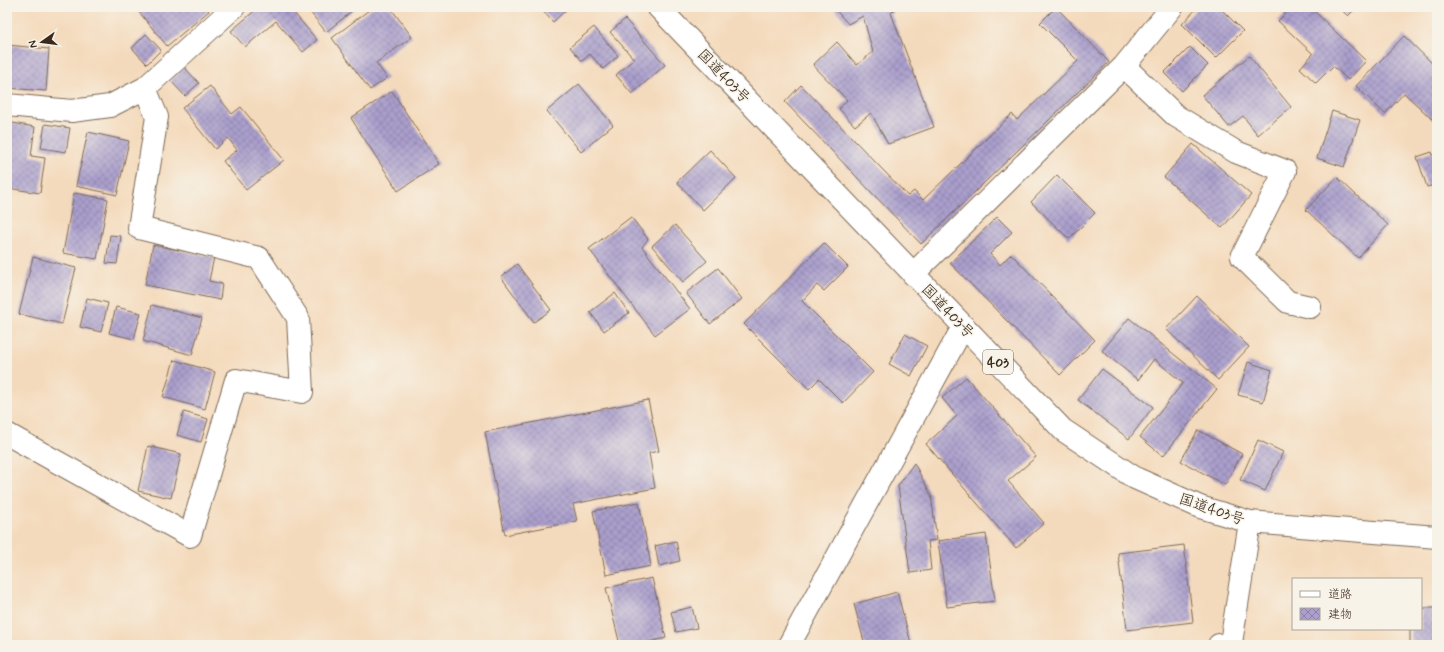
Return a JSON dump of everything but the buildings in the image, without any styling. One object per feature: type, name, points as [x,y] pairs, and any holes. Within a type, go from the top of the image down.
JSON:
[{"type":"main road","points":[[7,105],[72,111],[110,106],[145,88],[234,7]]},
{"type":"main road","name":"国道403号","points":[[658,7],[1063,430],[1135,478],[1200,507],[1250,522],[1437,537]]},
{"type":"main road","points":[[912,274],[1124,66],[1172,7]]},
{"type":"main road","points":[[1124,66],[1176,116],[1236,152],[1285,171],[1242,257],[1288,302],[1310,307]]},
{"type":"main road","points":[[7,434],[190,536],[236,380],[302,392],[298,318],[259,258],[139,228],[156,117],[145,88]]},
{"type":"main road","points":[[789,645],[963,327]]},
{"type":"main road","points":[[1227,644],[1250,522]]}]
